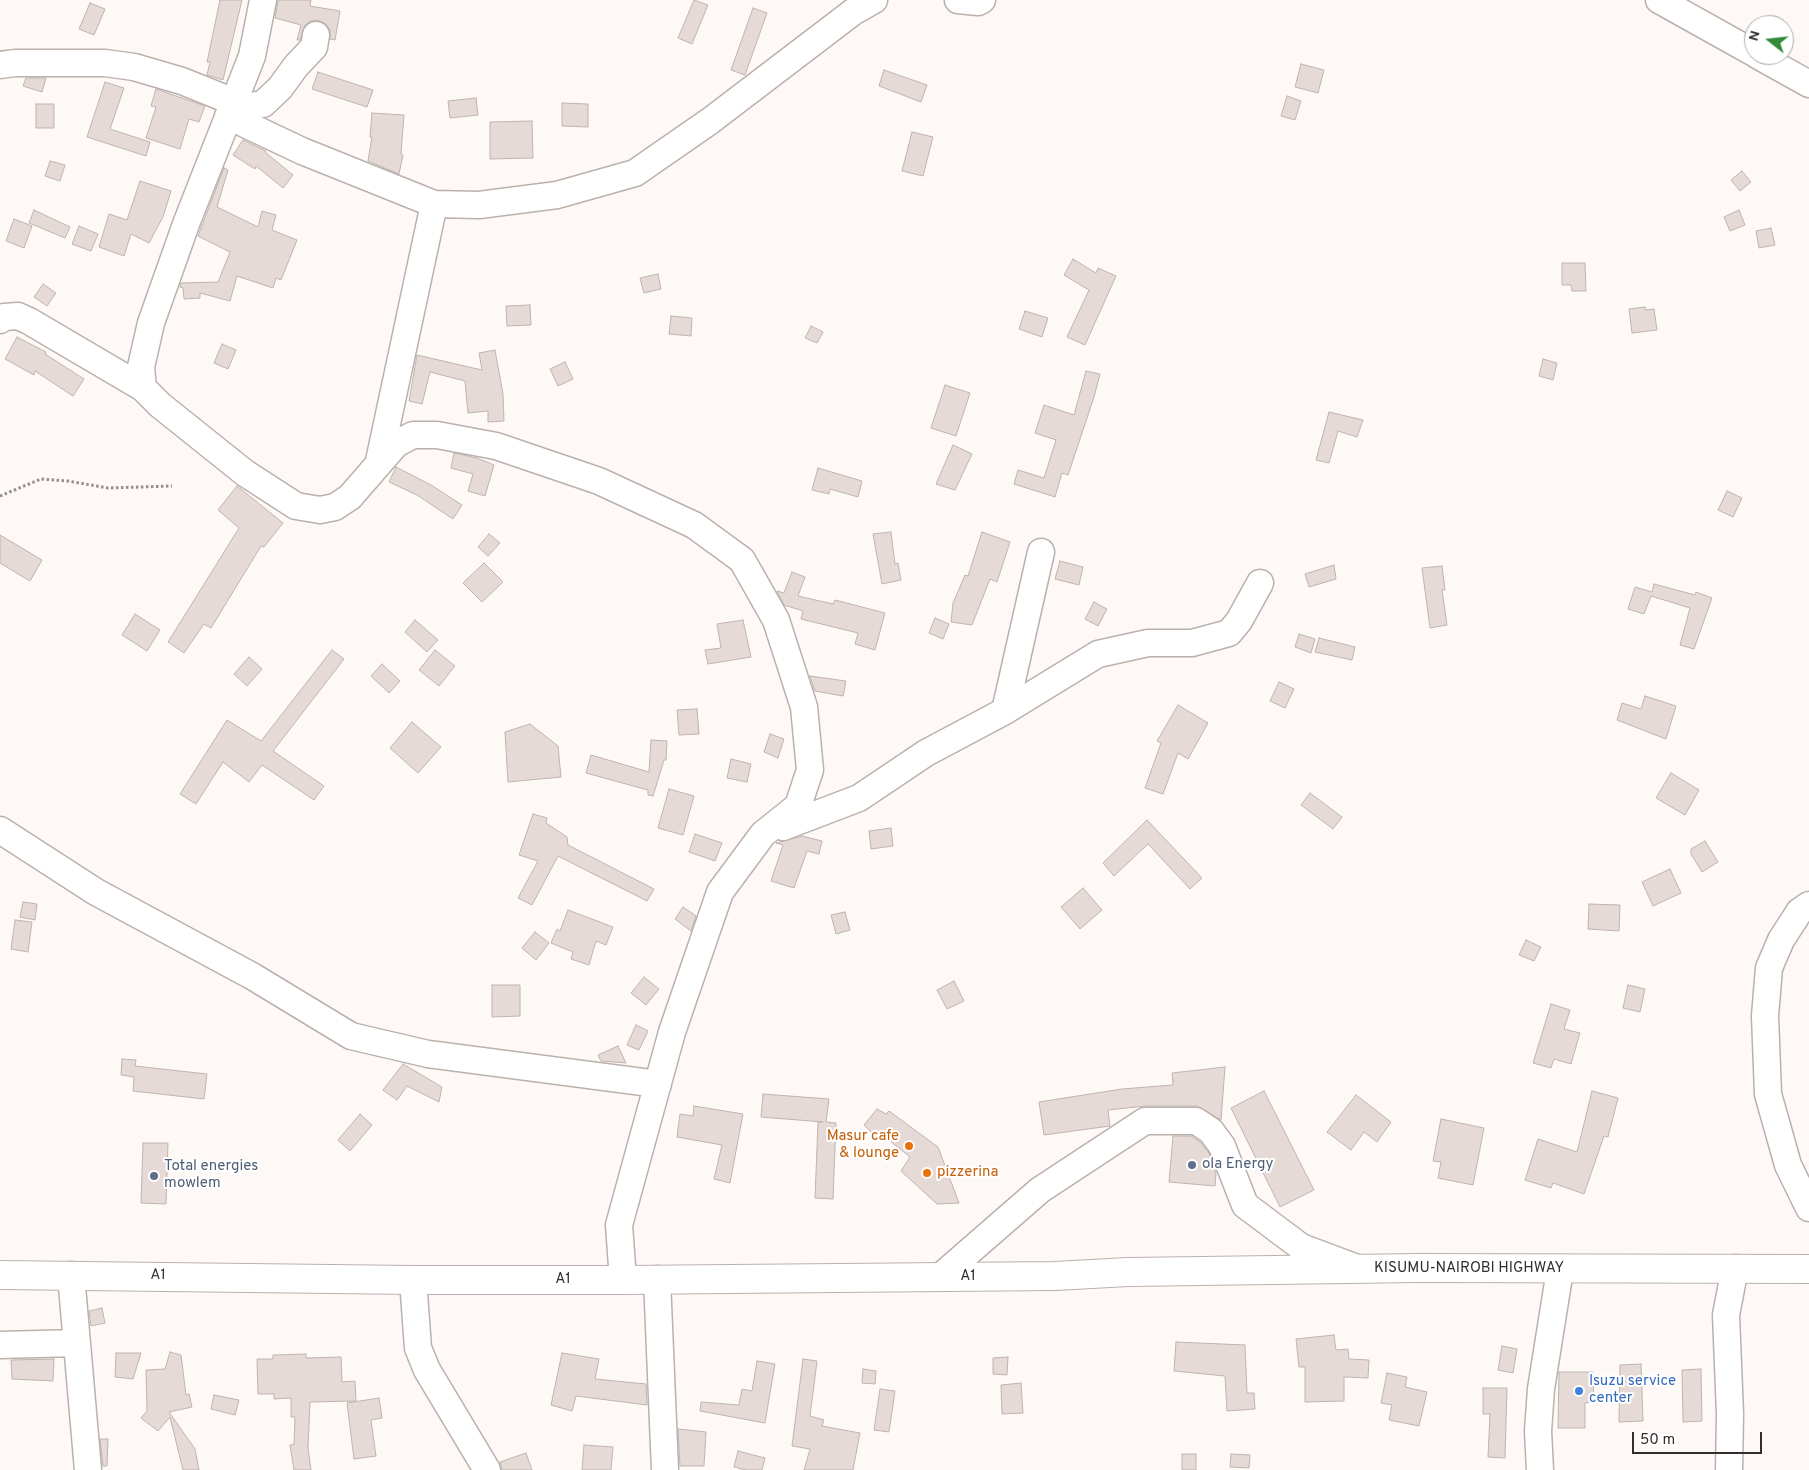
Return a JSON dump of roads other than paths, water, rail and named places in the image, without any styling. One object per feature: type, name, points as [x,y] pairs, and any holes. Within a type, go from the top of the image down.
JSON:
[{"type":"highway","name":"KISUMU-NAIROBI HIGHWAY","points":[[1055,1276],[1128,1272],[1360,1269],[1809,1269]]},
{"type":"highway","name":"A1","points":[[0,1275],[413,1280],[1055,1276]]},
{"type":"street","points":[[143,388],[141,367],[152,323],[186,224],[252,56],[263,0]]},
{"type":"street","points":[[0,65],[15,63],[106,63],[134,67],[182,81],[302,150],[434,204],[479,205],[558,195],[635,173],[710,121],[853,12],[874,0]]},
{"type":"street","points":[[958,0],[978,2],[982,0]]},
{"type":"street","points":[[1659,0],[1744,47]]},
{"type":"street","points":[[231,109],[262,104],[280,88],[296,66],[314,47],[316,35]]},
{"type":"street","points":[[1775,65],[1809,84]]},
{"type":"street","points":[[379,461],[434,204]]},
{"type":"street","points":[[1,317],[18,316],[29,321],[143,388],[160,406],[245,473],[296,506],[320,510],[335,508],[350,498],[379,461],[396,444],[413,435],[437,435],[496,446],[607,485],[694,526],[742,560],[776,620],[804,707],[810,770],[798,806],[763,834],[720,892],[672,1032],[619,1225],[623,1280]]},
{"type":"street","points":[[1005,711],[1041,552]]},
{"type":"street","points":[[763,834],[859,798],[926,753],[1005,711],[1098,654],[1148,643],[1192,644],[1229,633],[1239,621],[1260,583]]},
{"type":"street","points":[[0,830],[96,892],[252,976],[351,1036],[428,1054],[658,1084]]},
{"type":"street","points":[[1809,905],[1799,912],[1781,940],[1769,968],[1764,1016],[1768,1094],[1788,1165],[1809,1208]]},
{"type":"street","points":[[940,1277],[1040,1190],[1145,1121],[1196,1121],[1211,1131],[1222,1146],[1245,1205],[1301,1248],[1360,1269]]},
{"type":"street","points":[[1729,1470],[1730,1414],[1726,1315],[1735,1268]]},
{"type":"street","points":[[1540,1470],[1538,1431],[1541,1388],[1560,1270]]},
{"type":"street","points":[[71,1275],[88,1470]]},
{"type":"street","points":[[657,1279],[665,1470]]},
{"type":"street","points":[[413,1280],[418,1348],[427,1370],[487,1470]]},
{"type":"street","points":[[0,1344],[76,1343]]},
{"type":"place","name":"Masur cafe & lounge","points":[[909,1146]]},
{"type":"place","name":"ola Energy","points":[[1192,1165]]},
{"type":"place","name":"pizzerina","points":[[927,1173]]},
{"type":"place","name":"Total energies mowlem","points":[[154,1176]]},
{"type":"place","name":"Isuzu service center","points":[[1579,1391]]}]
